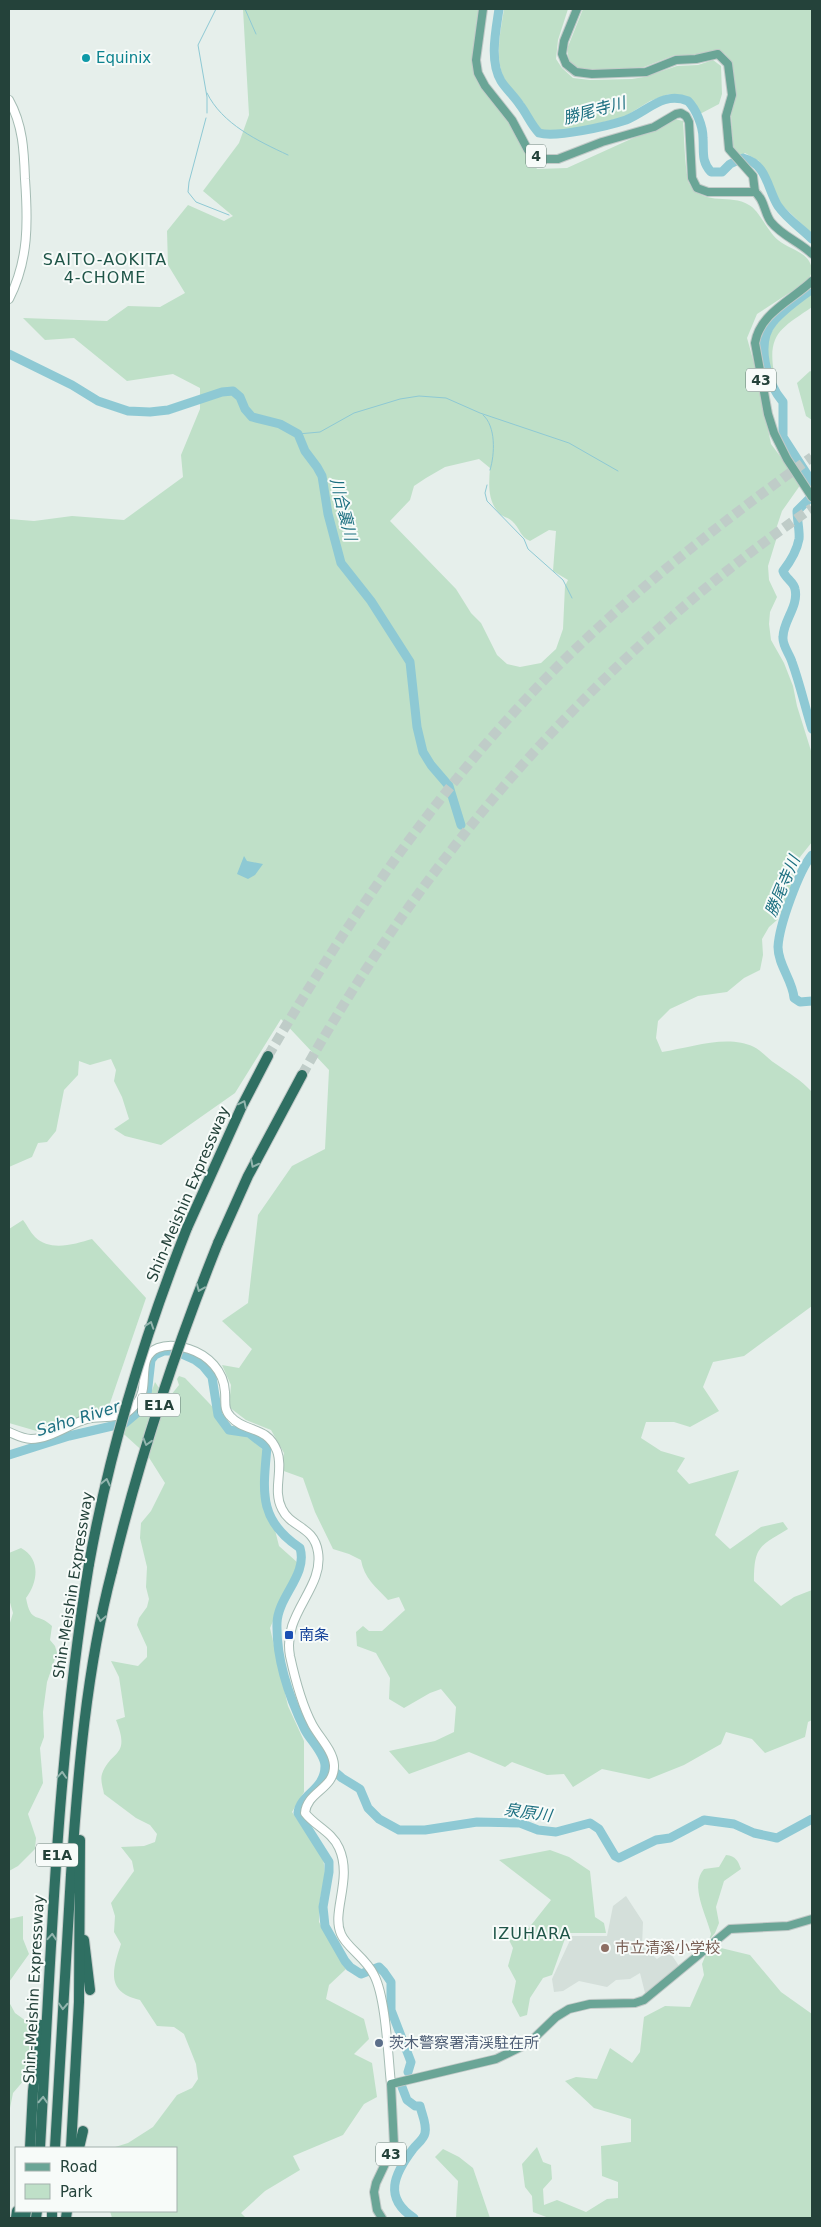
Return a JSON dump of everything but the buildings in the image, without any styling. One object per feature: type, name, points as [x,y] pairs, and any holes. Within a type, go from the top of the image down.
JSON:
[{"type":"highway","name":"Shin-Meishin Expressway","points":[[40,2147],[62,1768],[76,1640],[105,1484],[150,1325],[187,1228],[242,1106],[268,1056]]},
{"type":"highway","name":"Shin-Meishin Expressway","points":[[56,2147],[75,1823],[90,1675],[103,1608],[124,1519],[168,1375],[195,1300],[248,1176],[302,1075]]},
{"type":"highway","points":[[71,2147],[78,2053],[81,1809],[90,1675]]},
{"type":"highway","points":[[79,1892],[90,1990]]},
{"type":"highway","points":[[30,2147],[33,2091],[43,1992],[49,1973]]},
{"type":"highway","points":[[24,2147],[33,2091]]},
{"type":"highway","points":[[79,2147],[83,2131]]},
{"type":"main road","name":"4","points":[[483,9],[476,60],[478,73],[485,86],[512,120],[528,150],[536,156],[545,160],[558,159],[602,142],[654,127],[681,113],[686,116],[689,122],[692,178],[696,188],[708,192],[755,192]]},
{"type":"main road","points":[[578,9],[564,41],[562,54],[566,64],[576,72],[592,74],[646,72],[676,60],[696,59],[718,54],[723,58],[728,64],[732,94],[726,116],[729,149],[753,176],[755,192],[762,199],[766,215],[773,224],[812,254]]},
{"type":"main road","points":[[9,100],[22,131],[28,220],[24,258],[19,277],[9,299]]},
{"type":"main road","name":"43","points":[[811,495],[787,459],[774,433],[768,414],[755,352],[755,343],[757,332],[764,321],[812,281]]},
{"type":"main road","points":[[9,1432],[24,1438],[33,1439],[86,1420],[126,1413],[139,1401],[142,1395],[145,1361],[151,1352],[160,1347],[174,1346],[198,1352],[217,1368],[225,1392],[224,1402],[230,1417],[237,1423],[263,1433],[275,1446],[278,1454],[279,1502],[282,1511],[311,1534],[319,1554],[316,1574],[292,1623],[289,1645],[293,1671],[306,1712],[333,1758],[333,1770],[329,1782],[307,1802],[305,1813],[310,1820],[334,1839],[338,1847],[344,1866],[345,1879],[339,1929],[346,1942],[370,1967],[374,1974],[382,2003],[391,2084],[496,2059],[529,2043],[556,2016],[569,2009],[590,2004],[635,2003],[644,2000],[730,1929],[788,1926],[812,1919]]},
{"type":"main road","name":"43","points":[[382,2218],[377,2210],[374,2192],[376,2183],[394,2145],[391,2084]]},
{"type":"shaded area","name":"市立清溪小学校","points":[[626,1896],[643,1922],[642,1946],[657,1959],[669,1951],[679,1966],[646,1997],[640,1973],[630,1979],[616,1980],[607,1987],[579,1981],[563,1991],[554,1992],[552,1979],[572,1936],[607,1936],[613,1906]]},
{"type":"green space","points":[[243,9],[480,9],[477,18],[473,60],[537,169],[567,168],[675,119],[683,121],[688,181],[696,192],[711,198],[734,200],[749,205],[756,211],[774,236],[809,261],[812,270],[806,282],[757,314],[747,338],[756,370],[771,444],[801,484],[782,511],[776,529],[776,540],[768,566],[769,580],[777,597],[770,612],[769,624],[771,640],[784,663],[793,686],[797,706],[812,754],[812,842],[800,857],[795,869],[793,886],[784,908],[762,939],[763,955],[760,970],[744,978],[727,992],[698,996],[670,1009],[658,1021],[656,1038],[662,1052],[708,1043],[743,1043],[760,1051],[812,1092],[812,1306],[744,1356],[713,1362],[703,1387],[719,1411],[690,1427],[674,1422],[646,1422],[641,1438],[661,1451],[685,1458],[677,1471],[689,1484],[739,1470],[715,1535],[730,1549],[761,1527],[783,1522],[788,1529],[760,1548],[755,1560],[754,1581],[781,1606],[794,1597],[812,1590],[812,1720],[808,1722],[805,1737],[765,1753],[752,1739],[726,1732],[721,1744],[684,1765],[649,1779],[602,1769],[573,1787],[564,1774],[547,1775],[512,1762],[505,1767],[469,1752],[409,1774],[389,1751],[435,1741],[454,1732],[456,1707],[441,1689],[404,1708],[389,1699],[390,1678],[376,1653],[357,1646],[356,1632],[363,1626],[369,1631],[382,1631],[405,1610],[399,1597],[388,1600],[368,1577],[361,1560],[333,1549],[315,1512],[303,1478],[281,1470],[284,1453],[271,1430],[246,1420],[229,1407],[231,1385],[222,1365],[239,1368],[252,1349],[222,1321],[248,1303],[258,1215],[292,1166],[325,1149],[329,1070],[281,1019],[235,1093],[161,1145],[125,1136],[114,1129],[129,1119],[122,1097],[114,1081],[116,1070],[111,1059],[90,1065],[79,1061],[78,1075],[64,1090],[56,1131],[47,1142],[38,1143],[32,1157],[9,1167],[9,519],[34,521],[72,516],[124,520],[183,477],[181,455],[200,409],[200,388],[173,374],[127,381],[74,338],[45,340],[23,318],[107,321],[128,306],[160,307],[185,293],[168,265],[167,231],[188,205],[224,221],[233,216],[203,191],[239,143],[249,115]],"holes":[[[479,459],[490,468],[489,480],[492,503],[499,513],[512,521],[524,537],[530,541],[549,530],[556,531],[553,571],[568,580],[565,586],[563,629],[556,649],[541,663],[520,667],[507,664],[497,655],[481,623],[471,613],[456,589],[390,521],[410,500],[414,486],[445,467]]]},
{"type":"green space","points":[[504,9],[568,9],[558,40],[556,59],[562,68],[573,78],[590,80],[632,79],[677,66],[698,65],[713,60],[721,66],[722,94],[719,104],[698,115],[696,107],[687,97],[669,94],[650,101],[624,117],[563,132],[546,133],[535,123],[521,99],[504,78],[501,70],[499,44]]},
{"type":"green space","points":[[583,9],[812,9],[812,234],[782,205],[759,161],[745,153],[739,157],[733,147],[731,115],[736,94],[731,62],[725,54],[719,51],[711,51],[696,55],[675,55],[644,67],[590,71],[578,69],[569,61],[567,49]]},
{"type":"green space","points":[[812,293],[812,307],[785,327],[775,340],[772,360],[774,373],[771,375],[767,347],[775,326]]},
{"type":"green space","points":[[810,371],[812,372],[812,420],[806,416],[797,383]]},
{"type":"green space","points":[[23,1220],[41,1242],[55,1246],[92,1239],[146,1298],[108,1409],[40,1432],[9,1423],[9,1229]]},
{"type":"green space","points":[[179,1376],[185,1378],[230,1425],[249,1435],[264,1451],[272,1518],[279,1546],[298,1563],[270,1628],[288,1706],[304,1741],[304,1792],[292,1812],[323,1857],[325,1873],[319,1905],[319,1922],[346,1969],[329,1985],[326,1999],[364,2019],[369,2039],[354,2054],[372,2063],[377,2097],[364,2104],[343,2135],[293,2156],[300,2170],[265,2191],[241,2213],[246,2218],[112,2218],[110,2212],[178,2212],[178,2147],[115,2147],[128,2143],[153,2127],[177,2095],[192,2088],[198,2079],[196,2064],[184,2034],[174,2027],[157,2026],[140,2000],[121,1992],[114,1979],[115,1963],[121,1944],[114,1932],[115,1916],[111,1903],[134,1871],[132,1861],[121,1847],[144,1846],[155,1842],[157,1834],[150,1825],[136,1818],[104,1794],[101,1779],[106,1766],[121,1747],[120,1732],[116,1720],[125,1717],[119,1677],[111,1661],[138,1666],[147,1657],[147,1647],[137,1625],[139,1618],[147,1607],[149,1599],[146,1587],[147,1567],[140,1538],[141,1523],[151,1511],[165,1483],[148,1456],[115,1426],[132,1420],[142,1411],[155,1382],[163,1394],[171,1395],[179,1385],[177,1379]]},
{"type":"green space","points":[[21,1548],[32,1558],[36,1571],[33,1585],[26,1598],[30,1612],[52,1626],[50,1640],[55,1646],[57,1653],[47,1682],[43,1712],[44,1737],[40,1748],[43,1783],[28,1814],[36,1838],[35,1849],[18,1866],[9,1871],[9,1626],[13,1613],[9,1599],[9,1553]]},
{"type":"green space","points":[[550,1850],[569,1857],[590,1871],[595,1917],[604,1923],[606,1933],[567,1933],[552,1975],[543,1978],[530,1998],[527,2015],[520,2017],[512,2002],[516,1981],[508,1966],[513,1948],[509,1940],[528,1929],[551,1900],[499,1860]]},
{"type":"green space","points":[[726,1855],[736,1859],[741,1869],[724,1881],[716,1907],[719,1923],[715,1933],[709,1940],[711,1934],[700,1901],[698,1883],[704,1869],[719,1867]]},
{"type":"green space","points":[[23,1916],[23,1939],[29,1954],[9,1982],[9,1919]]},
{"type":"green space","points":[[721,1948],[750,1955],[781,1992],[812,2014],[812,2218],[549,2218],[533,2212],[532,2196],[525,2187],[522,2164],[537,2147],[543,2162],[551,2165],[552,2179],[543,2189],[544,2205],[557,2200],[586,2212],[607,2199],[618,2198],[618,2182],[602,2176],[601,2146],[631,2142],[631,2119],[594,2108],[565,2081],[576,2077],[597,2079],[610,2048],[632,2063],[640,2052],[644,2017],[665,2006],[690,2007],[704,1975],[702,1964],[706,1954],[714,1949]]},
{"type":"green space","points":[[9,2002],[15,2013],[33,2026],[25,2079],[13,2093],[9,2113]]},
{"type":"green space","points":[[443,2149],[459,2157],[473,2168],[490,2218],[456,2218],[458,2181],[435,2157]]},
{"type":"water","points":[[244,856],[247,861],[263,864],[255,875],[248,879],[237,874]]},
{"type":"waterway","points":[[207,113],[207,97],[198,45],[216,9]]},
{"type":"waterway","points":[[245,9],[256,34]]},
{"type":"waterway","name":"勝尾寺川","points":[[499,9],[494,45],[497,73],[539,133],[569,133],[595,128],[626,120],[663,100],[671,98],[688,101],[694,108],[700,123],[703,133],[704,160],[711,172],[722,172],[730,164],[743,158],[751,161],[762,171],[778,206],[812,239]]},
{"type":"waterway","points":[[207,93],[231,123],[265,144],[288,155]]},
{"type":"waterway","points":[[206,118],[188,192],[196,202],[229,215]]},
{"type":"waterway","name":"勝尾寺川","points":[[812,289],[787,308],[773,322],[768,331],[764,352],[768,374],[777,394],[783,402],[783,437],[812,482]]},
{"type":"waterway","name":"川合裏川","points":[[9,354],[72,385],[98,401],[128,411],[150,412],[168,410],[222,392],[233,391],[240,397],[245,409],[252,417],[280,424],[298,434],[305,451],[322,476],[328,514],[341,563],[371,601],[410,662],[417,727],[423,752],[431,765],[449,786],[461,825]]},
{"type":"waterway","points":[[298,434],[320,432],[354,413],[400,399],[419,396],[446,398],[480,413],[569,443],[618,471]]},
{"type":"waterway","points":[[483,415],[492,433],[493,456],[490,470]]},
{"type":"waterway","points":[[487,485],[485,493],[487,501],[524,539],[528,549],[563,580],[572,598]]},
{"type":"waterway","name":"勝尾寺川","points":[[812,496],[797,511],[799,539],[793,556],[783,571],[794,587],[796,595],[785,625],[783,640],[795,670],[812,729]]},
{"type":"waterway","name":"勝尾寺川","points":[[812,855],[801,873],[790,899],[778,947],[780,960],[791,985],[794,998],[800,1002],[812,1001]]},
{"type":"waterway","name":"Saho River","points":[[9,1455],[69,1436],[125,1423],[138,1412],[147,1395],[151,1360],[155,1355],[164,1351],[175,1351],[195,1360],[203,1366],[212,1377],[218,1415],[229,1430],[249,1433],[267,1447],[266,1504],[270,1516],[277,1527],[300,1548],[301,1558],[297,1576],[282,1604],[277,1623],[281,1664],[305,1730],[323,1757],[325,1766],[321,1781],[303,1801],[298,1813],[329,1862],[323,1907],[325,1926],[350,1967],[361,1974],[379,1967],[391,1982],[391,2010],[411,2062],[408,2072]]},
{"type":"waterway","name":"泉原川","points":[[328,1766],[342,1778],[360,1789],[368,1808],[379,1819],[399,1830],[425,1830],[477,1822],[520,1823],[538,1830],[556,1832],[590,1823],[599,1829],[615,1856],[619,1858],[656,1840],[670,1838],[704,1820],[734,1824],[754,1833],[777,1838],[812,1819]]},
{"type":"waterway","name":"Saho River","points":[[402,2087],[407,2100],[415,2106],[420,2106],[425,2126],[423,2137],[406,2158],[395,2185],[395,2194],[398,2202],[414,2218]]},
{"type":"tunnel","points":[[268,1056],[332,952],[401,851],[476,755],[517,709],[559,665],[650,582],[713,531],[812,457]]},
{"type":"tunnel","points":[[302,1075],[351,993],[405,913],[463,836],[525,762],[591,692],[661,626],[735,565],[812,508]]},
{"type":"place","name":"Equinix","points":[[86,58]]},
{"type":"place","name":"南条","points":[[289,1635]]},
{"type":"place","name":"市立清溪小学校","points":[[605,1948]]},
{"type":"place","name":"茨木警察署清渓駐在所","points":[[379,2043]]},
{"type":"district","name":"SAITO-AOKITA 4-CHOME","points":[[105,268]]},
{"type":"district","name":"IZUHARA","points":[[532,1933]]}]
